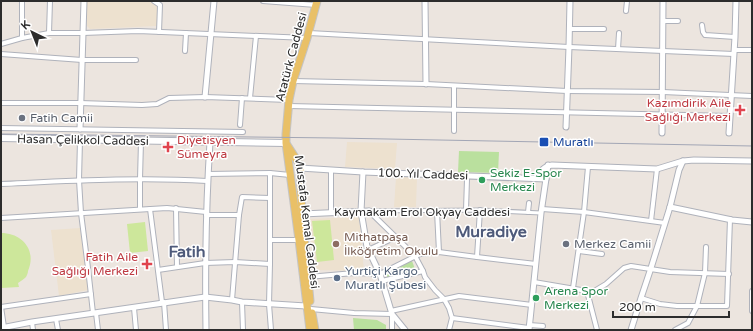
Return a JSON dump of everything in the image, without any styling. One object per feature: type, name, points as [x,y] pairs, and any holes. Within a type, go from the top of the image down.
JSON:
[{"type":"main road","name":"Atatürk Caddesi","points":[[286,143],[289,103],[293,82],[317,3]]},
{"type":"main road","name":"Hasan Çelikkol Caddesi","points":[[1,138],[286,143]]},
{"type":"main road","name":"Mustafa Kemal Caddesi","points":[[286,143],[309,308],[315,330]]},
{"type":"main road","name":"Mustafa Kemal Caddesi","points":[[286,143],[292,151],[299,168],[308,276],[310,330]]},
{"type":"main road","points":[[289,163],[293,162],[299,168],[290,175]]},
{"type":"street","points":[[22,1],[22,38]]},
{"type":"street","points":[[48,33],[50,1]]},
{"type":"street","points":[[80,129],[84,1]]},
{"type":"street","points":[[154,1],[160,5],[159,32]]},
{"type":"street","points":[[205,97],[214,1]]},
{"type":"street","points":[[263,1],[317,3]]},
{"type":"street","points":[[425,1],[426,84]]},
{"type":"street","points":[[566,127],[570,1]]},
{"type":"street","points":[[626,1],[626,11]]},
{"type":"street","points":[[662,133],[663,1]]},
{"type":"street","points":[[729,133],[736,1]]},
{"type":"street","points":[[663,21],[678,21]]},
{"type":"street","points":[[702,25],[705,35],[735,37]]},
{"type":"street","points":[[569,29],[604,29]]},
{"type":"street","points":[[1,44],[48,33],[138,31],[256,36],[426,39],[662,51],[734,52],[752,50]]},
{"type":"street","points":[[185,51],[186,33]]},
{"type":"street","points":[[618,49],[619,33]]},
{"type":"street","points":[[250,98],[256,36]]},
{"type":"street","points":[[1,54],[82,60],[136,60]]},
{"type":"street","points":[[293,82],[426,84],[567,91],[663,92],[752,96]]},
{"type":"street","points":[[454,86],[454,131]]},
{"type":"street","points":[[1,103],[142,105],[157,104],[168,98],[205,97],[250,98],[289,103],[454,109],[730,116]]},
{"type":"street","points":[[240,125],[242,98]]},
{"type":"street","points":[[1,128],[243,132]]},
{"type":"street","points":[[80,140],[80,213],[91,294],[98,330]]},
{"type":"street","points":[[140,209],[141,141]]},
{"type":"street","points":[[206,330],[206,214],[210,142]]},
{"type":"street","points":[[536,178],[541,171],[550,165],[657,169],[683,161],[694,160],[752,161]]},
{"type":"street","points":[[631,330],[683,161]]},
{"type":"street","points":[[529,328],[546,179],[550,165]]},
{"type":"street","points":[[573,288],[584,212],[588,167]]},
{"type":"street","name":"100. Yıl Caddesi","points":[[299,168],[332,171],[546,179]]},
{"type":"street","points":[[651,221],[657,169]]},
{"type":"street","points":[[331,212],[332,171]]},
{"type":"street","points":[[363,172],[361,211],[365,239],[368,250],[380,274],[392,313],[392,330]]},
{"type":"street","points":[[208,174],[270,173],[290,175]]},
{"type":"street","points":[[270,173],[269,304],[271,330]]},
{"type":"street","points":[[1,184],[140,179],[207,181]]},
{"type":"street","points":[[466,210],[467,179]]},
{"type":"street","points":[[232,300],[239,215],[242,197],[270,198]]},
{"type":"street","points":[[528,212],[529,203]]},
{"type":"street","points":[[670,207],[730,220],[752,222]]},
{"type":"street","points":[[1,218],[167,208],[176,208],[206,214],[239,215]]},
{"type":"street","points":[[176,208],[177,267]]},
{"type":"street","points":[[150,209],[166,330]]},
{"type":"street","points":[[478,258],[480,210]]},
{"type":"street","name":"Kaymakam Erol Okyay Caddesi","points":[[302,214],[361,211],[542,211]]},
{"type":"street","points":[[370,211],[415,256],[425,277],[444,299],[452,318],[450,330]]},
{"type":"street","points":[[436,211],[439,252]]},
{"type":"street","points":[[542,211],[584,212],[665,223]]},
{"type":"street","points":[[641,298],[660,304],[677,306],[727,306],[730,220]]},
{"type":"street","points":[[368,250],[396,237]]},
{"type":"street","points":[[270,240],[299,240]]},
{"type":"street","points":[[675,330],[688,323],[697,306],[705,273],[706,247]]},
{"type":"street","points":[[579,251],[602,254]]},
{"type":"street","points":[[308,276],[354,273],[380,274],[420,254],[439,252],[536,264]]},
{"type":"street","points":[[158,270],[205,263],[235,262],[270,264]]},
{"type":"street","points":[[588,295],[606,284],[624,268],[631,266],[670,272],[729,274]]},
{"type":"street","points":[[382,281],[423,271]]},
{"type":"street","points":[[534,282],[573,288],[581,290],[588,295],[597,330]]},
{"type":"street","points":[[752,291],[752,311]]},
{"type":"street","points":[[91,294],[1,307],[3,328],[32,322],[134,308],[205,296],[242,302],[354,313],[392,313],[459,296],[532,305]]},
{"type":"street","points":[[242,302],[243,330]]},
{"type":"street","points":[[134,308],[136,330]]},
{"type":"street","points":[[392,313],[405,330]]},
{"type":"street","points":[[452,318],[529,328],[543,326]]},
{"type":"street","points":[[56,319],[58,330]]},
{"type":"street","points":[[32,322],[33,330]]},
{"type":"shaded area","points":[[151,1],[158,6],[157,26],[90,29],[87,26],[87,2]]},
{"type":"shaded area","points":[[347,142],[397,143],[395,169],[345,167]]},
{"type":"shaded area","points":[[396,177],[417,177],[416,207],[394,207]]},
{"type":"shaded area","name":"Mithatpaşa İlköğretim Okulu","points":[[359,217],[364,271],[313,270],[309,219]]},
{"type":"shaded area","points":[[80,228],[88,290],[59,296],[51,230]]},
{"type":"green space","points":[[459,151],[499,152],[498,173],[458,172]]},
{"type":"green space","points":[[330,220],[334,260],[317,262],[312,221]]},
{"type":"green space","points":[[145,222],[148,251],[130,253],[127,224]]},
{"type":"green space","points":[[1,233],[9,234],[21,239],[26,244],[31,256],[28,273],[26,277],[18,283],[19,287],[1,288]]},
{"type":"green space","points":[[412,261],[415,269],[387,278],[386,272]]},
{"type":"green space","points":[[353,318],[377,320],[386,325],[386,330],[354,330]]},
{"type":"railway","points":[[1,134],[335,138],[752,146]]},
{"type":"place","name":"Kazımdirik Aile Sağlığı Merkezi","points":[[740,110]]},
{"type":"place","name":"Fatih Camii","points":[[22,118]]},
{"type":"place","name":"Muratlı","points":[[544,142]]},
{"type":"place","name":"Diyetisyen Sümeyra","points":[[168,147]]},
{"type":"place","name":"Sekiz E-Spor Merkezi","points":[[482,180]]},
{"type":"place","name":"Mithatpaşa İlköğretim Okulu","points":[[336,244]]},
{"type":"place","name":"Merkez Camii","points":[[566,244]]},
{"type":"place","name":"Fatih Aile Sağlığı Merkezi","points":[[147,264]]},
{"type":"place","name":"Yurtiçi Kargo Muratlı Şubesi","points":[[337,278]]},
{"type":"place","name":"Arena Spor Merkezi","points":[[536,298]]},
{"type":"district","name":"Muradiye","points":[[491,232]]},
{"type":"district","name":"Fatih","points":[[187,252]]}]
